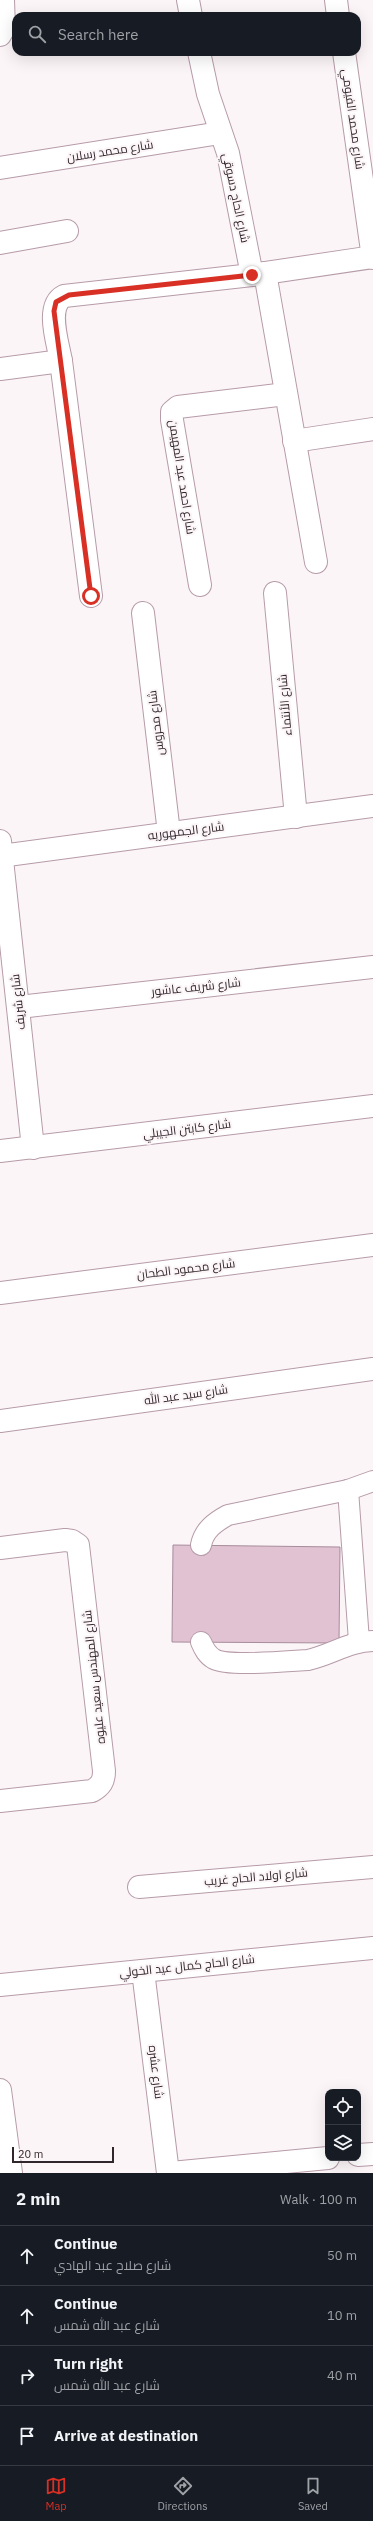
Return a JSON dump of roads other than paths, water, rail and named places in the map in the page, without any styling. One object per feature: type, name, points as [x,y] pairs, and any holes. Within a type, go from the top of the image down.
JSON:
[{"type":"street","points":[[0,35],[4,28],[3,0]]},
{"type":"street","points":[[188,0],[190,12]]},
{"type":"street","points":[[336,0],[338,12]]},
{"type":"street","name":"شارع الحاج دسوقي","points":[[200,56],[208,94],[220,134],[228,153],[286,394],[316,562]]},
{"type":"street","name":"شارع محمد الفيومي","points":[[345,56],[373,258]]},
{"type":"street","name":"شارع محمد رسلان","points":[[0,168],[220,134]]},
{"type":"street","points":[[0,243],[67,231]]},
{"type":"street","points":[[91,596],[54,311],[56,302],[64,296],[258,274],[373,258]]},
{"type":"street","points":[[0,369],[61,361]]},
{"type":"street","name":"شارع احمد عبد المهيمن","points":[[200,585],[172,420],[172,412],[178,407],[286,394]]},
{"type":"street","points":[[294,441],[373,429]]},
{"type":"street","name":"شارع الأنتماء","points":[[275,593],[296,817]]},
{"type":"street","name":"شارع محروس","points":[[143,613],[169,833]]},
{"type":"street","name":"شارع الجمهوريه","points":[[1,851],[169,833],[373,806]]},
{"type":"street","name":"شارع شريف","points":[[1,851],[34,1148]]},
{"type":"street","name":"شارع شريف عاشور","points":[[19,1007],[373,967]]},
{"type":"street","name":"شارع كابتن الجيبلي","points":[[0,1151],[373,1106]]},
{"type":"street","name":"شارع محمود الطحان","points":[[0,1293],[373,1245]]},
{"type":"street","name":"شارع سيد عبد الله","points":[[0,1421],[373,1369]]},
{"type":"street","name":"شارع المهندس سعيد عليوه","points":[[0,1548],[65,1540],[72,1541],[78,1545],[104,1771],[104,1779],[99,1786],[92,1791],[0,1802]]},
{"type":"street","name":"شارع اولاد الحاج غريب","points":[[139,1887],[373,1867]]},
{"type":"street","name":"شارع الحاج كمال عيد الخولي","points":[[0,1985],[373,1948]]},
{"type":"street","name":"شارع عشره","points":[[143,1971],[168,2173]]},
{"type":"street","points":[[0,2090],[11,2173]]},
{"type":"street","points":[[361,2155],[373,2154]]},
{"type":"street","points":[[171,2173],[325,2158]]},
{"type":"lane","points":[[201,1545],[208,1529],[217,1520],[228,1515],[348,1490],[373,1482]]},
{"type":"lane","points":[[201,1642],[208,1654],[214,1659],[230,1663],[308,1660],[319,1658],[366,1641],[348,1490]]}]
